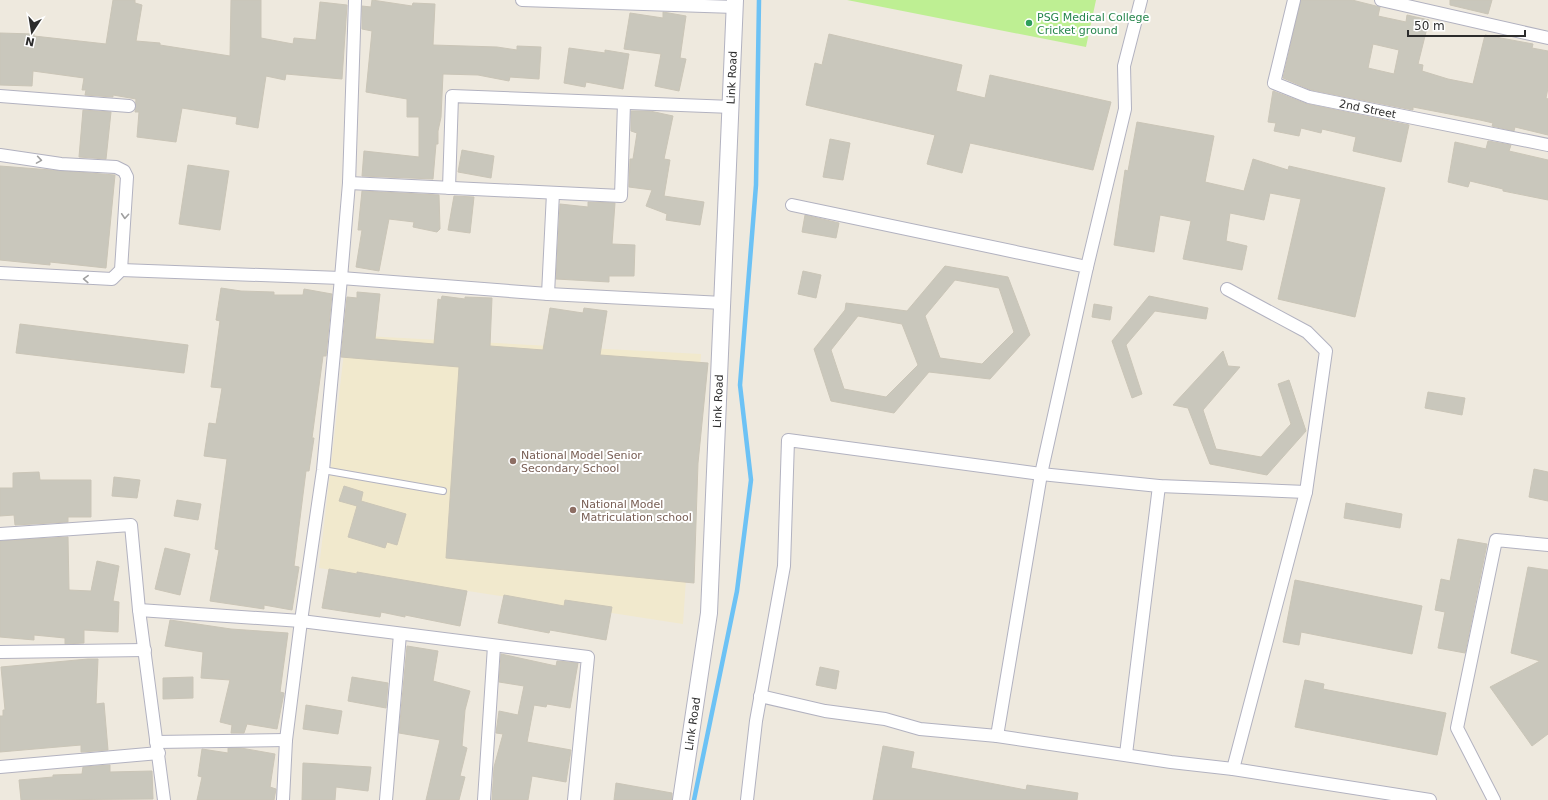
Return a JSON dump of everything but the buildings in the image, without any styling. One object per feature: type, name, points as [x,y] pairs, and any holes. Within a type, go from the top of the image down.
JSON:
[{"type":"street","points":[[283,800],[286,740],[322,470],[341,278],[349,183],[355,0]]},
{"type":"street","points":[[522,0],[735,4]]},
{"type":"street","points":[[997,736],[1041,474],[1087,267],[1125,109],[1124,66],[1141,0]]},
{"type":"street","name":"2nd Street","points":[[1294,0],[1274,83],[1309,97],[1548,145]]},
{"type":"street","points":[[1381,0],[1548,38]]},
{"type":"street","name":"Link Road","points":[[681,800],[709,613],[732,107],[735,4]]},
{"type":"street","points":[[0,96],[129,106]]},
{"type":"street","points":[[449,188],[452,96],[732,107]]},
{"type":"street","points":[[349,183],[621,196],[624,102]]},
{"type":"street","points":[[0,155],[61,164],[116,167],[124,171],[127,177],[121,270],[112,279],[0,273]]},
{"type":"street","points":[[548,294],[553,193]]},
{"type":"street","points":[[792,205],[1087,267]]},
{"type":"street","points":[[121,270],[341,278],[548,294],[723,303]]},
{"type":"street","points":[[1227,289],[1307,332],[1326,351],[1306,492],[1233,769]]},
{"type":"street","points":[[747,800],[760,696],[784,566],[788,440],[1041,474],[1159,486],[1306,492]]},
{"type":"street","points":[[1126,754],[1159,486]]},
{"type":"street","points":[[0,534],[131,525],[139,610],[164,800]]},
{"type":"street","points":[[1494,800],[1457,728],[1496,540],[1548,545]]},
{"type":"street","points":[[139,610],[301,621],[588,657],[574,800]]},
{"type":"street","points":[[386,800],[400,634]]},
{"type":"street","points":[[484,800],[494,646]]},
{"type":"street","points":[[0,652],[145,650]]},
{"type":"street","points":[[760,696],[825,712],[885,719],[920,729],[997,736],[1126,754],[1171,762],[1233,769],[1430,800]]},
{"type":"street","points":[[0,767],[158,748],[286,740]]},
{"type":"lane","points":[[322,470],[443,491]]},
{"type":"shaded area","name":"National Model Senior Secondary School","points":[[346,335],[701,354],[683,624],[319,568]]},
{"type":"green space","name":"PSG Medical College Cricket ground","points":[[847,0],[1096,0],[1086,47]]},
{"type":"waterway","points":[[694,800],[737,591],[751,480],[740,385],[756,185],[759,0]]},
{"type":"place","name":"PSG Medical College Cricket ground","points":[[1029,23]]},
{"type":"place","name":"National Model Senior Secondary School","points":[[513,461]]},
{"type":"place","name":"National Model Matriculation school","points":[[573,510]]}]
